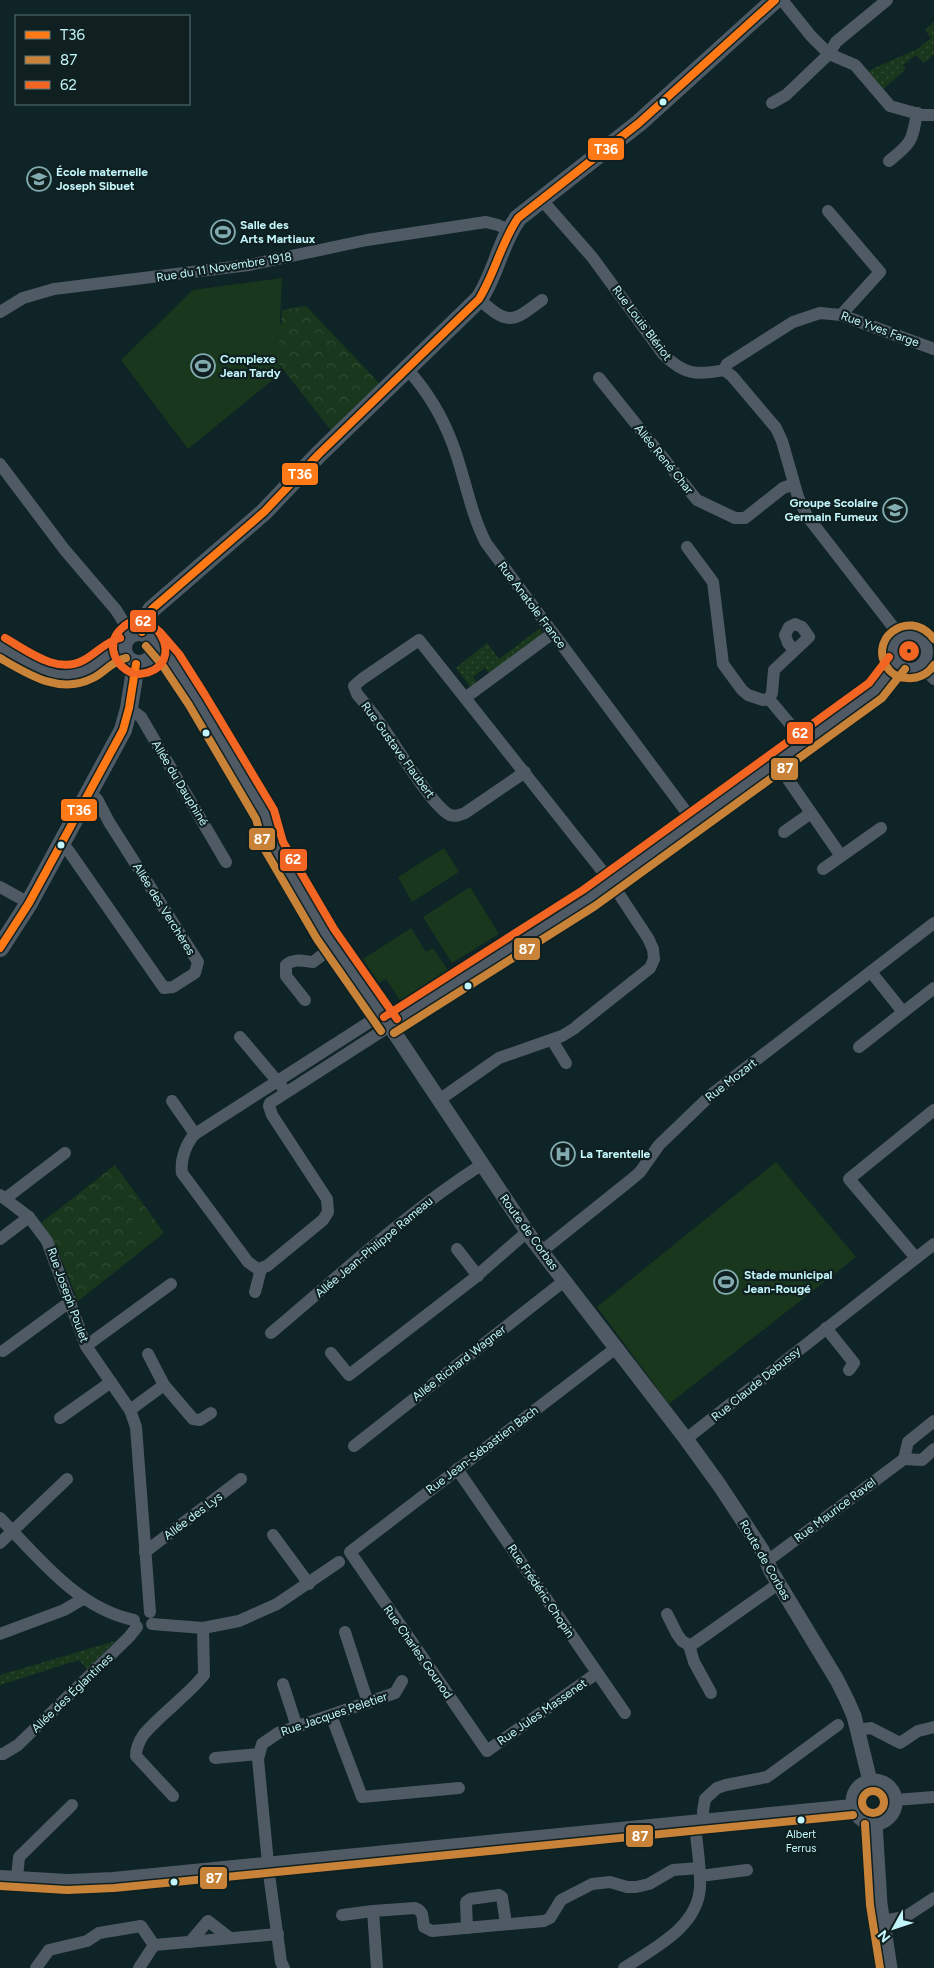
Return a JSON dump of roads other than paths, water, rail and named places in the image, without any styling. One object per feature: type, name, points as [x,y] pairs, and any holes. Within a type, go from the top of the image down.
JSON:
[{"type":"main road","points":[[143,662],[128,659],[152,609],[264,512],[319,454],[408,370],[479,299],[493,270],[508,230],[518,218],[638,123],[776,0]]},
{"type":"main road","points":[[0,948],[29,903],[123,730],[143,662],[155,648],[137,638]]},
{"type":"street","points":[[782,0],[811,36],[829,54],[855,65],[890,106],[916,113],[934,115]]},
{"type":"street","points":[[772,103],[786,95],[829,54],[836,42],[887,0]]},
{"type":"street","points":[[889,160],[907,147],[911,141],[916,113]]},
{"type":"street","name":"Rue Louis Blériot","points":[[541,199],[592,258],[668,360],[686,372],[702,373],[724,370]]},
{"type":"street","points":[[828,211],[880,272],[841,314]]},
{"type":"street","name":"Rue du 11 Novembre 1918","points":[[0,312],[23,298],[54,290],[249,265],[367,240],[486,222],[508,230]]},
{"type":"street","points":[[479,299],[495,314],[507,318],[518,318],[542,300]]},
{"type":"street","name":"Rue Yves Farge","points":[[724,370],[727,364],[793,322],[820,313],[841,314],[934,349]]},
{"type":"street","name":"Rue Anatole France","points":[[408,370],[436,408],[446,427],[479,530],[486,543],[693,821]]},
{"type":"street","points":[[724,370],[732,376],[776,428],[782,441],[794,484],[807,516],[901,637]]},
{"type":"street","name":"Allée René Char","points":[[599,378],[697,500],[735,518],[745,518],[783,488],[794,484]]},
{"type":"street","points":[[0,464],[64,550],[124,619],[137,638],[108,653],[85,671],[64,676],[47,672],[0,647]]},
{"type":"street","points":[[687,548],[713,582],[723,664],[742,690],[748,695],[763,700],[769,699]]},
{"type":"street","points":[[465,698],[553,633]]},
{"type":"street","points":[[908,634],[928,639],[926,645],[931,649],[922,665],[913,669],[904,668],[897,663],[893,656],[893,649],[895,642],[901,637],[908,634]]},
{"type":"street","name":"Route de Corbas","points":[[137,638],[160,646],[171,660],[265,816],[274,846],[334,946],[386,1020],[527,1232],[686,1439],[742,1520],[847,1700],[870,1781]]},
{"type":"street","name":"Rue Gustave Flaubert","points":[[525,772],[465,813],[456,816],[451,815],[440,807],[410,768],[387,733],[357,694],[354,686],[419,640],[525,772],[611,882],[648,938],[653,950],[654,960],[650,968],[576,1027],[552,1040]]},
{"type":"street","points":[[769,699],[772,693],[774,670],[794,650]]},
{"type":"street","name":"Route de Corbas","points":[[143,662],[167,665],[184,682]]},
{"type":"street","points":[[282,1087],[270,1103],[269,1110],[327,1199],[328,1212],[324,1220],[268,1266],[260,1269],[253,1267],[248,1262],[182,1173],[182,1160],[195,1134],[282,1087],[386,1020],[543,929],[876,690],[897,663]]},
{"type":"street","points":[[922,665],[934,679]]},
{"type":"street","points":[[769,699],[805,742]]},
{"type":"street","name":"Allée du Dauphiné","points":[[129,708],[141,717],[226,862]]},
{"type":"street","points":[[776,762],[840,856]]},
{"type":"street","name":"Allée des Verchères","points":[[61,843],[68,850],[164,988],[173,987],[195,973],[198,962],[109,822],[97,799],[89,793]]},
{"type":"street","points":[[784,832],[811,813]]},
{"type":"street","points":[[823,869],[881,828]]},
{"type":"street","points":[[0,887],[29,903]]},
{"type":"street","name":"Rue Mozart","points":[[542,1252],[632,1180],[659,1145],[712,1094],[934,923]]},
{"type":"street","points":[[305,1000],[286,976],[286,965],[290,961],[296,960],[313,962],[334,946]]},
{"type":"street","points":[[871,972],[903,1012]]},
{"type":"street","points":[[859,1047],[934,988]]},
{"type":"street","points":[[240,1036],[282,1087]]},
{"type":"street","points":[[439,1100],[499,1058],[552,1040],[566,1063]]},
{"type":"street","points":[[172,1101],[195,1134]]},
{"type":"street","points":[[916,1258],[850,1179],[934,1110]]},
{"type":"street","points":[[3,1196],[65,1153]]},
{"type":"street","name":"Allée Jean-Philippe Rameau","points":[[270,1333],[418,1210],[481,1165]]},
{"type":"street","name":"Rue Joseph Poulet","points":[[3,1196],[29,1217],[48,1241],[86,1346],[130,1410],[136,1427],[151,1618]]},
{"type":"street","points":[[0,1239],[29,1217]]},
{"type":"street","points":[[331,1352],[348,1375],[478,1276],[527,1232]]},
{"type":"street","name":"Rue Claude Debussy","points":[[686,1439],[934,1244]]},
{"type":"street","points":[[458,1249],[478,1276]]},
{"type":"street","points":[[255,1292],[260,1269]]},
{"type":"street","name":"Allée Richard Wagner","points":[[354,1446],[564,1281]]},
{"type":"street","points":[[86,1346],[171,1284]]},
{"type":"street","points":[[3,1351],[71,1301]]},
{"type":"street","points":[[826,1328],[854,1363],[849,1370]]},
{"type":"street","name":"Rue Jean-Sébastien Bach","points":[[350,1552],[616,1348]]},
{"type":"street","points":[[148,1354],[164,1384],[192,1419],[200,1420],[211,1413]]},
{"type":"street","points":[[60,1418],[111,1382]]},
{"type":"street","points":[[130,1410],[164,1384]]},
{"type":"street","name":"Rue Maurice Ravel","points":[[904,1459],[908,1442],[934,1422]]},
{"type":"street","name":"Rue Maurice Ravel","points":[[766,1561],[904,1459],[922,1460],[934,1450]]},
{"type":"street","name":"Rue Frédéric Chopin","points":[[457,1469],[625,1713]]},
{"type":"street","name":"Allée des Lys","points":[[145,1552],[241,1479]]},
{"type":"street","points":[[0,1544],[67,1480]]},
{"type":"street","points":[[0,1518],[41,1561],[83,1599],[136,1624],[140,1614],[151,1618],[203,1628],[239,1621],[277,1604],[339,1562]]},
{"type":"street","points":[[272,1535],[309,1584]]},
{"type":"street","name":"Rue Charles Gounod","points":[[350,1552],[487,1751]]},
{"type":"street","points":[[667,1614],[682,1641],[689,1644],[697,1641],[778,1584]]},
{"type":"street","points":[[0,1634],[64,1610],[83,1599]]},
{"type":"street","name":"Allée des Églantines","points":[[1,1755],[18,1745],[123,1644],[136,1624]]},
{"type":"street","points":[[173,1796],[136,1756],[136,1747],[144,1735],[194,1688],[204,1675],[203,1628]]},
{"type":"street","points":[[345,1632],[368,1704]]},
{"type":"street","points":[[689,1644],[694,1662],[712,1693]]},
{"type":"street","name":"Rue Jules Massenet","points":[[487,1751],[597,1673]]},
{"type":"street","name":"Rue Jacques Peletier","points":[[259,1754],[262,1744],[278,1733],[368,1704],[395,1693],[402,1681]]},
{"type":"street","points":[[283,1684],[297,1727]]},
{"type":"street","points":[[331,1715],[362,1797],[460,1788]]},
{"type":"street","points":[[624,1968],[675,1934],[683,1925],[696,1903],[700,1888],[699,1821],[705,1799],[717,1788],[726,1784],[767,1777],[838,1725]]},
{"type":"street","points":[[857,1730],[870,1728],[900,1743],[918,1731],[934,1727]]},
{"type":"street","points":[[215,1758],[259,1754],[268,1863],[281,1962],[284,1968]]},
{"type":"street","points":[[870,1781],[878,1781],[887,1785],[895,1800],[894,1808],[888,1818],[875,1823],[863,1821],[857,1816],[852,1805],[856,1789],[870,1781]]},
{"type":"street","points":[[895,1800],[934,1797]]},
{"type":"street","points":[[17,1878],[19,1857],[72,1804]]},
{"type":"street","points":[[0,1876],[68,1880],[113,1878],[852,1805]]},
{"type":"street","points":[[875,1823],[882,1921],[890,1968]]},
{"type":"street","points":[[342,1914],[415,1908],[420,1910],[423,1916],[424,1927],[428,1930],[506,1924],[550,1918],[561,1900],[592,1884],[610,1882],[627,1887],[636,1887],[649,1884],[672,1870],[700,1872],[748,1870]]},
{"type":"street","points":[[467,1928],[466,1902],[470,1899],[499,1895],[502,1897],[506,1924]]},
{"type":"street","points":[[882,1921],[905,1917],[934,1898]]},
{"type":"street","points":[[373,1911],[376,1968]]},
{"type":"street","points":[[190,1942],[208,1920],[230,1938]]},
{"type":"street","points":[[36,1968],[49,1950],[87,1941],[99,1933],[141,1926],[154,1945]]},
{"type":"street","points":[[154,1945],[278,1934]]},
{"type":"street","points":[[139,1968],[154,1945]]},
{"type":"place","name":"École maternelle Joseph Sibuet","points":[[39,179]]},
{"type":"place","name":"Salle des Arts Martiaux","points":[[223,232]]},
{"type":"place","name":"Complexe Jean Tardy","points":[[203,366]]},
{"type":"place","name":"Groupe Scolaire Germain Fumeux","points":[[895,510]]},
{"type":"place","name":"La Tarentelle","points":[[563,1154]]},
{"type":"place","name":"Stade municipal Jean-Rougé","points":[[726,1282]]},
{"type":"place","name":"Albert Ferrus","points":[[801,1820]]}]
